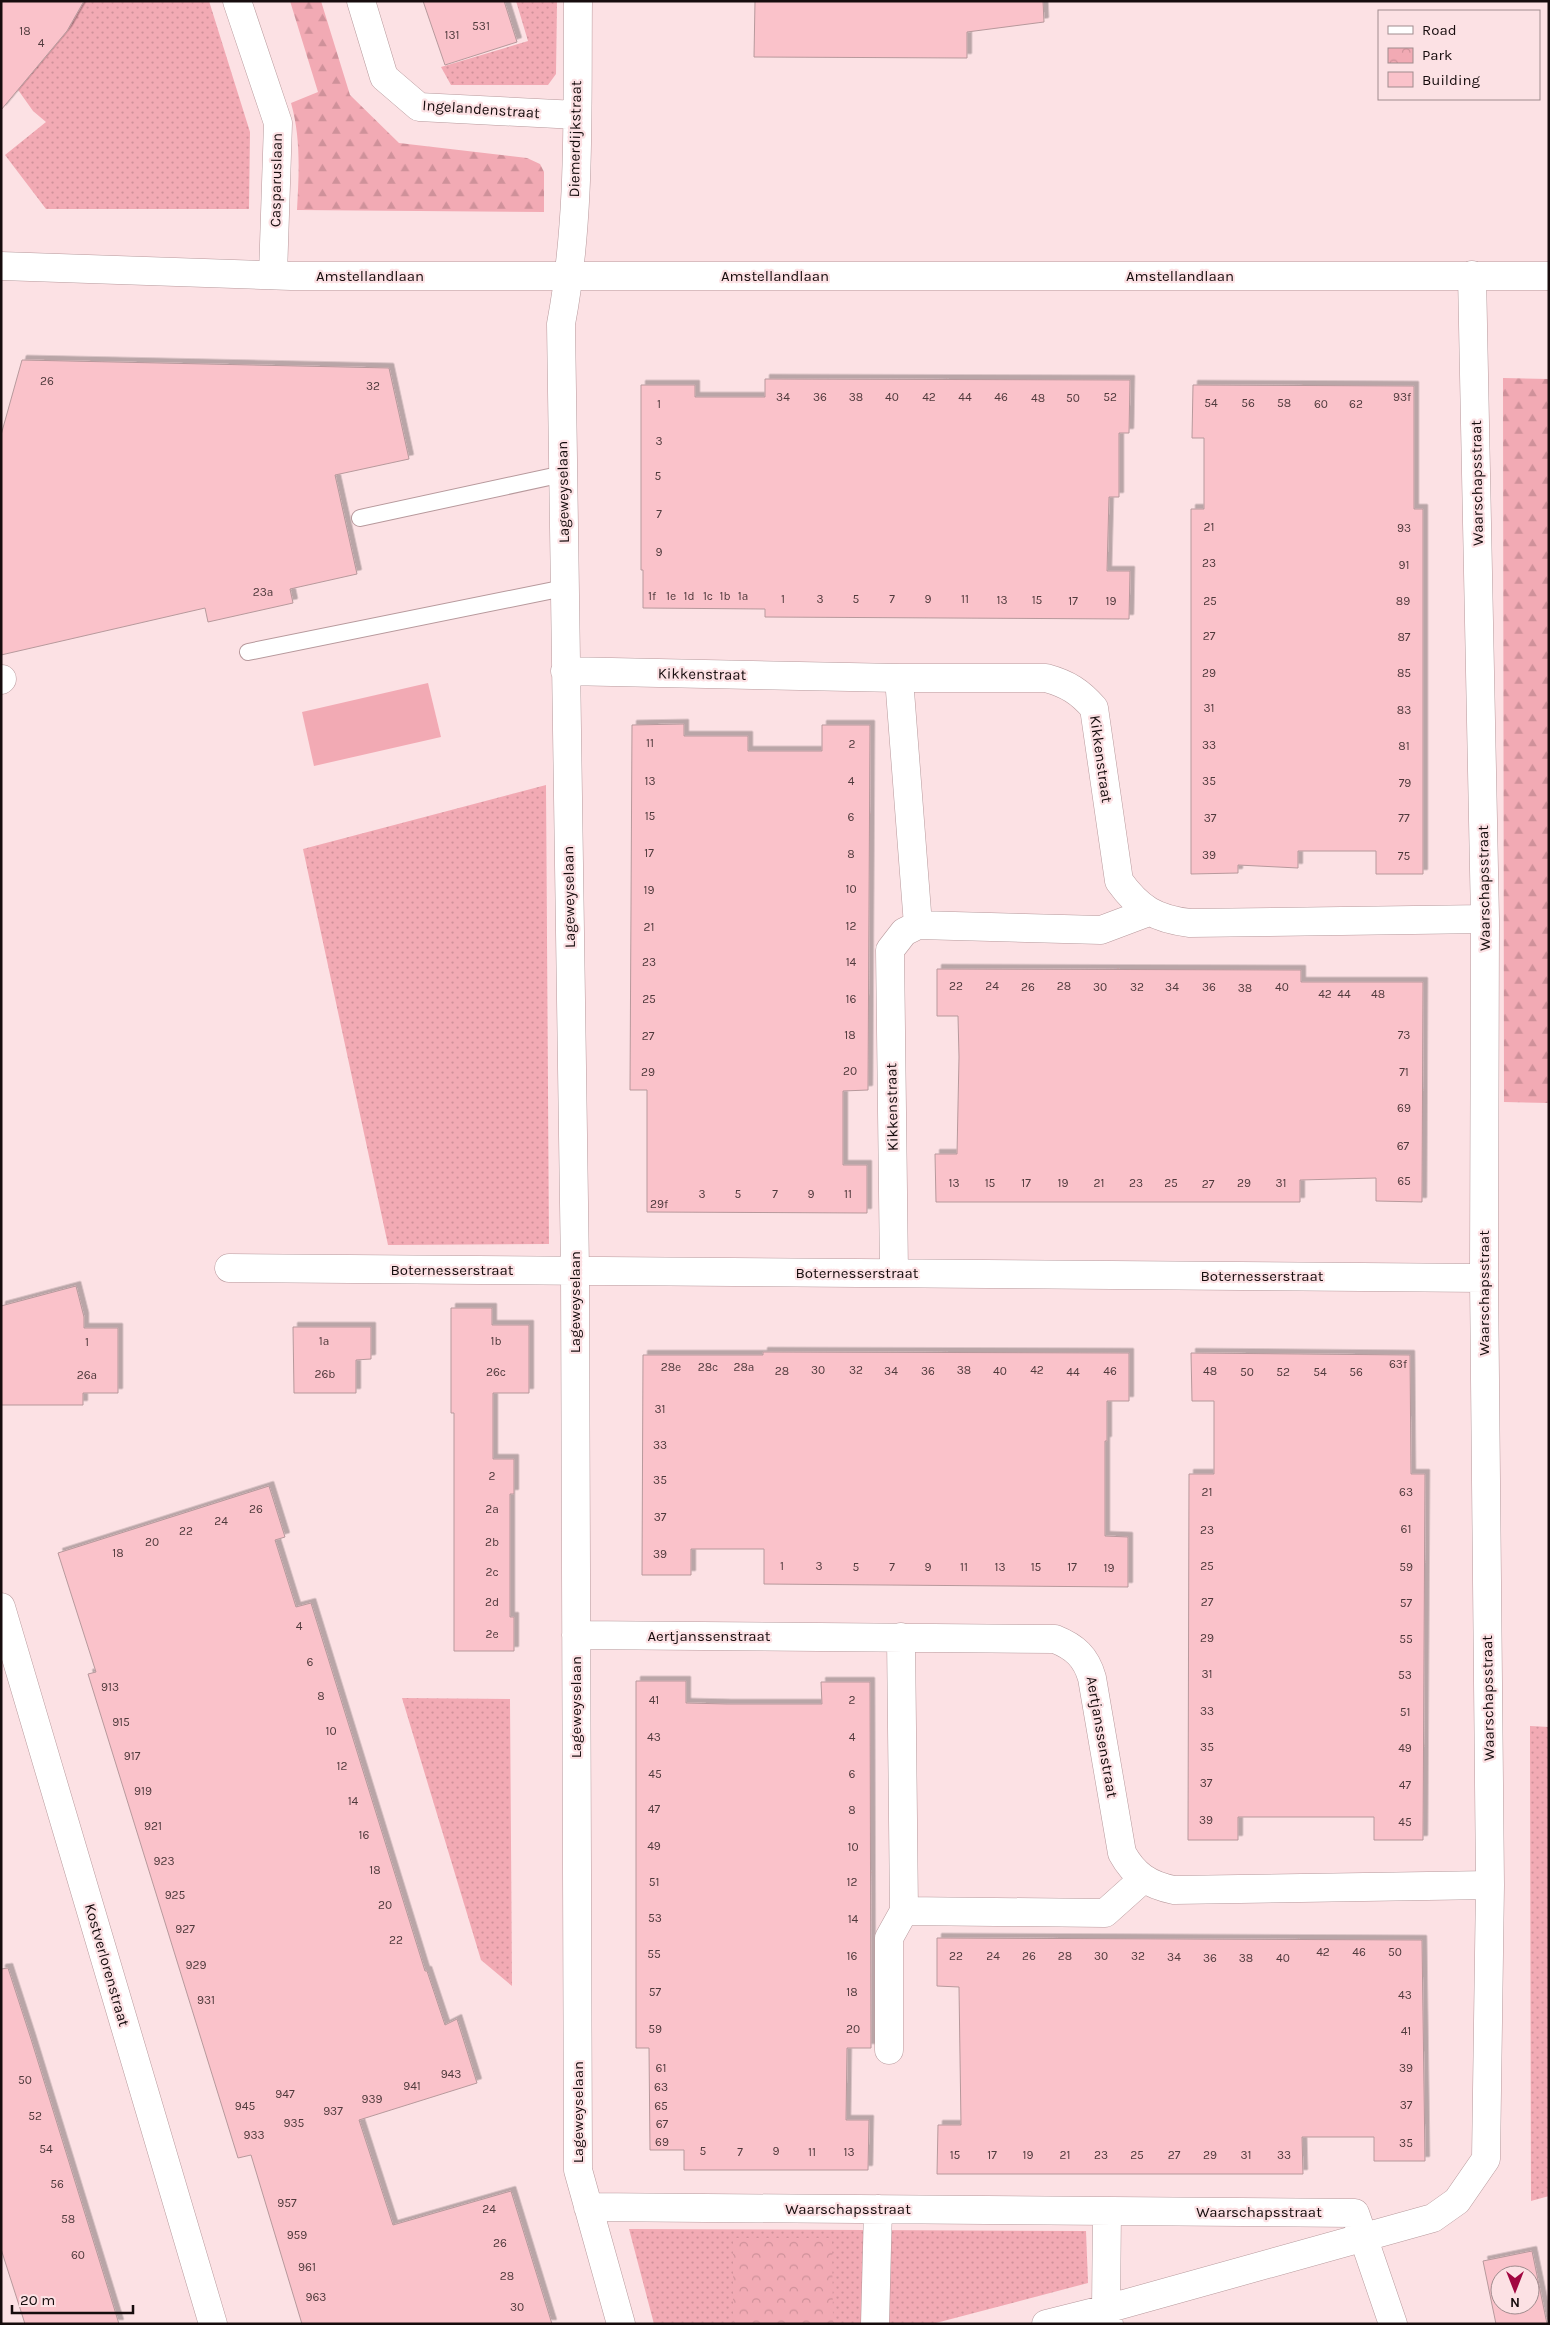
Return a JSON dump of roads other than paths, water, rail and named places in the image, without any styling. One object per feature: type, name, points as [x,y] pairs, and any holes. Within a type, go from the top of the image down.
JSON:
[{"type":"street","name":"Casparuslaan","points":[[237,1],[278,123],[273,275]]},
{"type":"street","name":"Ingelandenstraat","points":[[361,1],[384,77],[418,107],[576,115]]},
{"type":"street","name":"Diemerdijkstraat","points":[[570,276],[578,1]]},
{"type":"street","name":"Amstellandlaan","points":[[1,266],[273,275],[1549,276]]},
{"type":"street","name":"Waarschapsstraat","points":[[1046,2324],[1107,2316],[1365,2236],[1433,2218],[1457,2201],[1486,2159],[1490,1885],[1484,1278],[1485,919],[1472,275]]},
{"type":"street","name":"Lageweyselaan","points":[[570,276],[561,324],[575,1270],[578,2170],[621,2324]]},
{"type":"street","name":"Kikkenstraat","points":[[565,671],[899,678],[1046,678],[1065,683],[1081,694],[1094,708],[1118,881],[1132,899],[1149,912],[1169,920],[1190,923],[1485,919]]},
{"type":"street","points":[[899,678],[918,925],[1101,930],[1149,912]]},
{"type":"street","name":"Kikkenstraat","points":[[894,1273],[890,950],[904,932],[918,925]]},
{"type":"street","name":"Boternesserstraat","points":[[229,1268],[1484,1278]]},
{"type":"street","name":"Kostverlorenstraat","points":[[1,1607],[213,2324]]},
{"type":"street","name":"Aertjanssenstraat","points":[[576,1635],[1055,1639],[1068,1644],[1080,1653],[1088,1664],[1122,1853],[1130,1867],[1142,1879],[1157,1887],[1174,1890],[1490,1885]]},
{"type":"street","points":[[889,2050],[889,1938],[904,1911],[901,1637]]},
{"type":"street","points":[[904,1911],[1105,1913],[1142,1879]]},
{"type":"street","name":"Waarschapsstraat","points":[[588,2207],[1356,2213],[1393,2324]]},
{"type":"street","points":[[874,2324],[878,2210]]},
{"type":"street","points":[[1107,2211],[1107,2316]]},
{"type":"lane","points":[[360,518],[563,474]]},
{"type":"lane","points":[[248,652],[564,588]]}]
